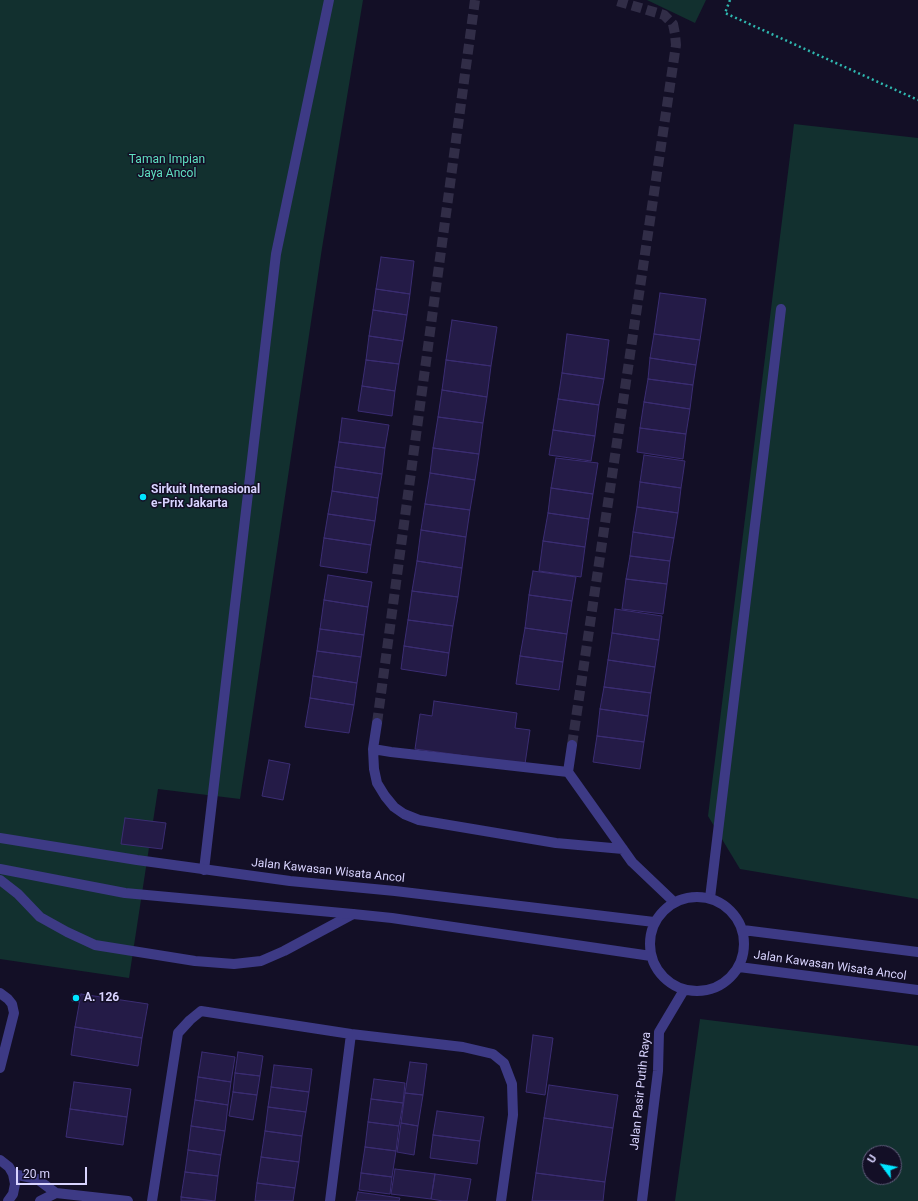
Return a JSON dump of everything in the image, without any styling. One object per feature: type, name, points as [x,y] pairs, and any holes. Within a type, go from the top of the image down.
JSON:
[{"type":"street","points":[[204,870],[276,254],[329,0]]},
{"type":"street","points":[[710,898],[782,309]]},
{"type":"street","points":[[377,722],[373,749],[374,769],[377,783],[385,796],[404,814],[419,820],[556,843],[623,849]]},
{"type":"street","points":[[572,745],[568,772],[632,862],[674,902]]},
{"type":"street","points":[[373,749],[568,772]]},
{"type":"street","name":"Jalan Kawasan Wisata Ancol","points":[[0,838],[204,870],[654,922]]},
{"type":"street","points":[[0,869],[125,893],[408,920],[651,956]]},
{"type":"street","points":[[0,880],[18,894],[40,916],[67,932],[95,945],[195,962],[234,964],[261,961],[284,951],[353,914]]},
{"type":"street","points":[[692,896],[710,898],[724,904],[736,916],[743,930],[744,948],[739,967],[729,979],[716,988],[700,992],[684,990],[672,985],[663,978],[655,967],[651,956],[650,938],[654,922],[663,911],[674,902],[692,896]]},
{"type":"street","name":"Jalan Kawasan Wisata Ancol","points":[[743,930],[918,952]]},
{"type":"street","name":"Jalan Kawasan Wisata Ancol","points":[[739,967],[918,990]]},
{"type":"street","name":"Jalan Pasir Putih Raya","points":[[642,1201],[658,1071],[659,1032],[684,990]]},
{"type":"street","points":[[0,993],[12,1004],[14,1013],[0,1068]]},
{"type":"street","points":[[152,1201],[178,1033],[190,1020],[201,1012],[351,1034],[463,1047],[493,1054],[504,1063],[512,1084],[512,1115],[501,1201]]},
{"type":"street","points":[[330,1201],[351,1034]]},
{"type":"street","points":[[0,1160],[13,1174],[15,1184],[13,1194],[8,1201]]},
{"type":"street","points":[[13,1174],[37,1179],[56,1193],[128,1201]]},
{"type":"street","points":[[40,1201],[56,1193]]},
{"type":"path","points":[[730,0],[725,12],[918,100]]},
{"type":"green space","name":"Taman Impian Jaya Ancol","points":[[0,0],[363,0],[322,248],[240,799],[158,789],[129,978],[0,959]]},
{"type":"green space","points":[[647,0],[706,0],[695,23]]},
{"type":"green space","points":[[794,124],[918,138],[918,899],[740,869],[708,816]]},
{"type":"green space","points":[[700,1019],[918,1046],[918,1201],[675,1201]]},
{"type":"building","points":[[381,257],[414,261],[410,294],[376,289]]},
{"type":"building","points":[[376,289],[410,294],[407,315],[373,310]]},
{"type":"building","points":[[660,293],[706,299],[700,340],[654,334]]},
{"type":"building","points":[[373,310],[407,315],[403,341],[369,336]]},
{"type":"building","points":[[452,320],[497,327],[491,366],[446,360]]},
{"type":"building","points":[[567,334],[609,340],[604,379],[562,373]]},
{"type":"building","points":[[654,334],[700,340],[696,365],[650,358]]},
{"type":"building","points":[[369,336],[403,341],[399,364],[366,360]]},
{"type":"building","points":[[650,358],[696,365],[693,385],[648,379]]},
{"type":"building","points":[[366,360],[399,364],[395,391],[362,386]]},
{"type":"building","points":[[446,360],[491,366],[487,397],[442,390]]},
{"type":"building","points":[[562,373],[604,379],[599,405],[558,399]]},
{"type":"building","points":[[648,379],[693,385],[690,409],[644,402]]},
{"type":"building","points":[[362,386],[395,391],[392,416],[358,411]]},
{"type":"building","points":[[442,390],[487,397],[483,423],[438,417]]},
{"type":"building","points":[[558,399],[599,405],[595,436],[553,430]]},
{"type":"building","points":[[644,402],[690,409],[686,434],[640,428]]},
{"type":"building","points":[[438,417],[483,423],[479,454],[433,448]]},
{"type":"building","points":[[342,418],[389,425],[385,448],[339,442]]},
{"type":"building","points":[[640,428],[686,434],[683,459],[637,452]]},
{"type":"building","points":[[553,430],[595,436],[591,461],[549,455]]},
{"type":"building","points":[[339,442],[385,448],[382,474],[335,467]]},
{"type":"building","points":[[433,448],[479,454],[475,480],[430,473]]},
{"type":"building","points":[[644,455],[685,461],[681,488],[640,482]]},
{"type":"building","points":[[556,458],[598,463],[593,494],[551,488]]},
{"type":"building","points":[[335,467],[382,474],[378,498],[332,491]]},
{"type":"building","points":[[430,473],[475,480],[470,510],[425,504]]},
{"type":"building","points":[[640,482],[681,488],[678,513],[637,507]]},
{"type":"building","points":[[551,488],[593,494],[589,519],[548,513]]},
{"type":"building","points":[[332,491],[378,498],[375,521],[328,514]]},
{"type":"building","points":[[425,504],[470,510],[466,537],[421,530]]},
{"type":"building","points":[[637,507],[678,513],[674,538],[633,532]]},
{"type":"building","points":[[548,513],[589,519],[585,547],[543,541]]},
{"type":"building","points":[[328,514],[375,521],[371,545],[324,538]]},
{"type":"building","points":[[421,530],[466,537],[462,568],[417,561]]},
{"type":"building","points":[[633,532],[674,538],[670,561],[630,556]]},
{"type":"building","points":[[324,538],[371,545],[367,573],[320,566]]},
{"type":"building","points":[[543,541],[585,547],[581,577],[539,571]]},
{"type":"building","points":[[630,556],[670,561],[667,584],[626,579]]},
{"type":"building","points":[[417,561],[462,568],[458,597],[412,591]]},
{"type":"building","points":[[533,571],[576,577],[572,601],[529,595]]},
{"type":"building","points":[[328,575],[372,582],[368,607],[324,600]]},
{"type":"building","points":[[626,579],[667,584],[663,614],[622,609]]},
{"type":"building","points":[[412,591],[458,597],[453,626],[408,620]]},
{"type":"building","points":[[529,595],[572,601],[567,634],[525,628]]},
{"type":"building","points":[[324,600],[368,607],[364,635],[320,629]]},
{"type":"building","points":[[615,609],[662,616],[659,640],[612,633]]},
{"type":"building","points":[[408,620],[453,626],[449,653],[404,646]]},
{"type":"building","points":[[525,628],[567,634],[563,662],[520,656]]},
{"type":"building","points":[[320,629],[364,635],[361,657],[317,651]]},
{"type":"building","points":[[612,633],[659,640],[655,667],[608,660]]},
{"type":"building","points":[[404,646],[449,653],[446,676],[401,669]]},
{"type":"building","points":[[317,651],[361,657],[357,683],[313,676]]},
{"type":"building","points":[[520,656],[563,662],[559,690],[516,684]]},
{"type":"building","points":[[608,660],[655,667],[651,693],[604,687]]},
{"type":"building","points":[[313,676],[357,683],[354,705],[310,698]]},
{"type":"building","points":[[604,687],[651,693],[648,716],[600,709]]},
{"type":"building","points":[[310,698],[354,705],[349,733],[305,727]]},
{"type":"building","points":[[434,701],[517,713],[515,728],[530,730],[525,764],[415,749],[420,714],[432,716]]},
{"type":"building","points":[[600,709],[648,716],[644,742],[597,736]]},
{"type":"building","points":[[597,736],[644,742],[640,769],[593,762]]},
{"type":"building","points":[[269,760],[290,764],[283,800],[262,796]]},
{"type":"building","points":[[125,818],[166,823],[162,849],[121,844]]},
{"type":"building","name":"A. 126","points":[[73,994],[80,995],[79,1002],[72,1001]]},
{"type":"building","points":[[81,994],[148,1004],[142,1038],[75,1027]]},
{"type":"building","points":[[75,1027],[142,1038],[138,1066],[71,1055]]},
{"type":"building","points":[[533,1035],[553,1038],[545,1095],[526,1092]]},
{"type":"building","points":[[202,1052],[235,1057],[231,1082],[198,1077]]},
{"type":"building","points":[[238,1052],[263,1056],[260,1076],[235,1073]]},
{"type":"building","points":[[410,1062],[427,1064],[423,1095],[405,1093]]},
{"type":"building","points":[[274,1065],[312,1069],[309,1092],[271,1087]]},
{"type":"building","points":[[235,1073],[260,1076],[257,1095],[233,1092]]},
{"type":"building","points":[[198,1077],[231,1082],[228,1105],[195,1100]]},
{"type":"building","points":[[374,1079],[405,1083],[403,1103],[371,1099]]},
{"type":"building","points":[[74,1082],[131,1089],[127,1117],[70,1109]]},
{"type":"building","points":[[549,1085],[618,1095],[613,1128],[544,1118]]},
{"type":"building","points":[[271,1087],[309,1092],[306,1112],[268,1107]]},
{"type":"building","points":[[233,1092],[257,1095],[253,1120],[229,1116]]},
{"type":"building","points":[[405,1093],[423,1095],[418,1126],[401,1123]]},
{"type":"building","points":[[371,1099],[403,1103],[399,1126],[368,1122]]},
{"type":"building","points":[[195,1100],[228,1105],[225,1131],[191,1126]]},
{"type":"building","points":[[268,1107],[306,1112],[302,1136],[265,1131]]},
{"type":"building","points":[[70,1109],[127,1117],[123,1145],[66,1137]]},
{"type":"building","points":[[437,1111],[484,1117],[480,1141],[433,1135]]},
{"type":"building","points":[[544,1118],[613,1128],[605,1182],[536,1173]]},
{"type":"building","points":[[368,1122],[399,1126],[396,1151],[365,1147]]},
{"type":"building","points":[[401,1123],[418,1126],[414,1155],[397,1152]]},
{"type":"building","points":[[191,1126],[225,1131],[221,1155],[188,1150]]},
{"type":"building","points":[[265,1131],[302,1136],[299,1162],[261,1157]]},
{"type":"building","points":[[433,1135],[480,1141],[477,1164],[430,1158]]},
{"type":"building","points":[[365,1147],[396,1151],[392,1177],[361,1173]]},
{"type":"building","points":[[188,1150],[221,1155],[218,1176],[185,1172]]},
{"type":"building","points":[[261,1157],[299,1162],[295,1188],[257,1183]]},
{"type":"building","points":[[395,1169],[435,1174],[431,1199],[391,1194]]},
{"type":"building","points":[[185,1172],[218,1176],[215,1201],[181,1197]]},
{"type":"building","points":[[361,1173],[392,1177],[390,1194],[359,1190]]},
{"type":"building","points":[[536,1173],[605,1182],[603,1201],[532,1201]]},
{"type":"building","points":[[435,1174],[471,1179],[467,1201],[443,1201],[431,1199]]},
{"type":"building","points":[[257,1183],[295,1188],[293,1201],[255,1201]]},
{"type":"building","points":[[358,1192],[400,1198],[399,1201],[356,1201]]},
{"type":"building","points":[[181,1197],[212,1201],[181,1201]]},
{"type":"tunnel","points":[[377,723],[475,0]]},
{"type":"tunnel","points":[[572,745],[676,45],[673,24],[664,15],[614,0]]},
{"type":"place","name":"Sirkuit Internasional e-Prix Jakarta","points":[[143,497]]},
{"type":"place","name":"A. 126","points":[[76,998]]}]
